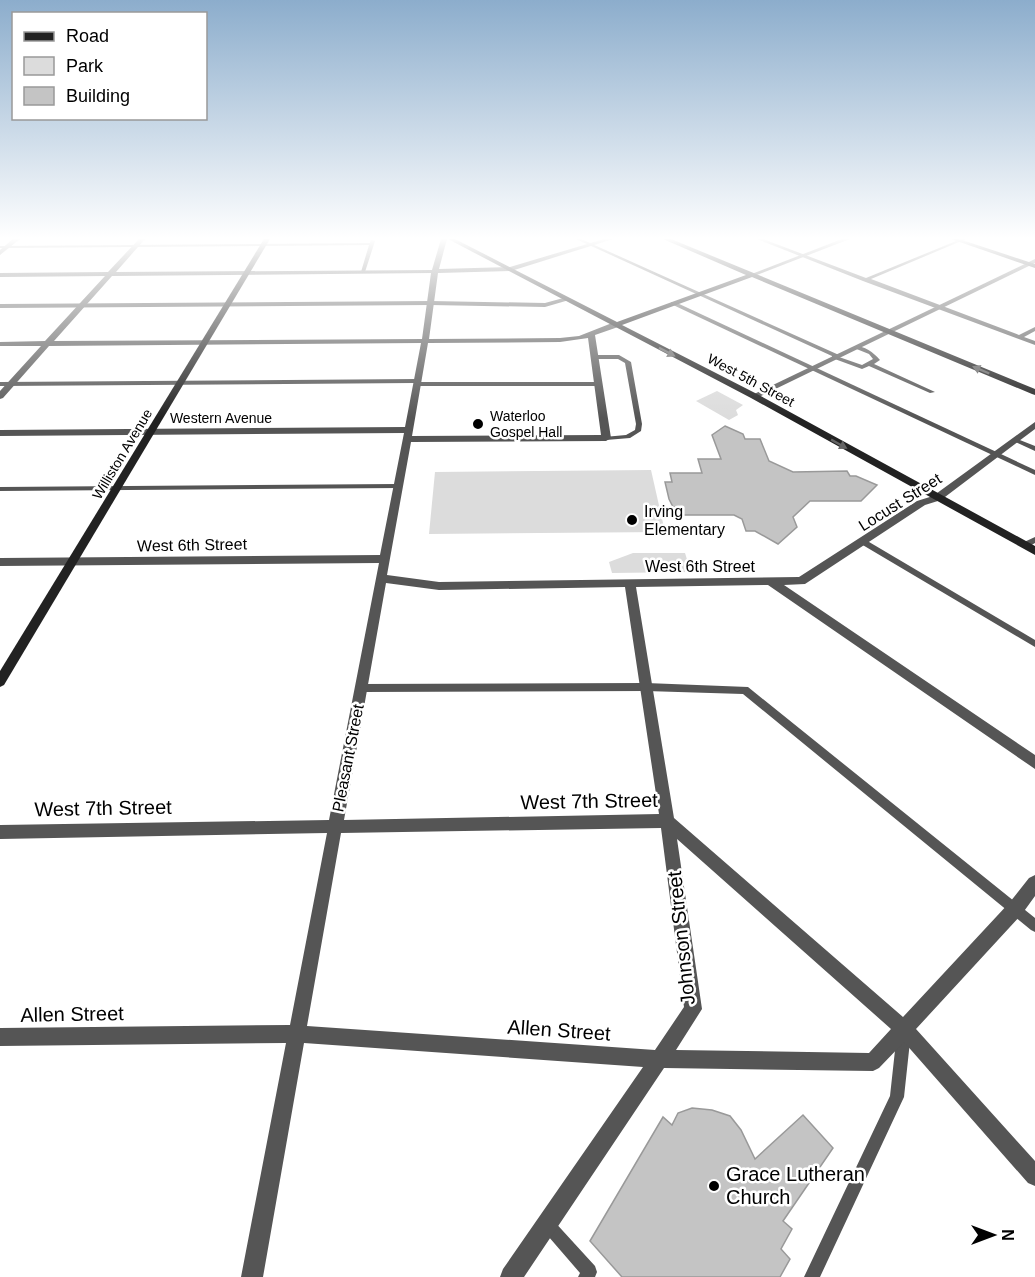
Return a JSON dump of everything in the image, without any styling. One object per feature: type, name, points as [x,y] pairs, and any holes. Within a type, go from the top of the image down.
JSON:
[{"type":"main road","name":"Williston Avenue","points":[[0,682],[231,299]]},
{"type":"main road","name":"West 5th Street","points":[[567,299],[754,396],[1035,550]]},
{"type":"main road","points":[[615,325],[686,299]]},
{"type":"main road","points":[[808,299],[1035,392]]},
{"type":"street","points":[[0,396],[88,299]]},
{"type":"street","name":"Pleasant Street","points":[[252,1277],[432,299]]},
{"type":"street","points":[[754,396],[957,299]]},
{"type":"street","points":[[0,344],[560,340],[591,334],[615,325]]},
{"type":"street","points":[[591,334],[606,438]]},
{"type":"street","name":"Locust Street","points":[[771,582],[801,581],[864,542],[921,502],[937,498],[1034,428]]},
{"type":"street","name":"Western Avenue","points":[[0,433],[150,432],[606,438]]},
{"type":"street","name":"West 6th Street","points":[[0,562],[385,559]]},
{"type":"street","name":"West 6th Street","points":[[381,578],[439,586],[771,582],[1035,763]]},
{"type":"street","name":"Johnson Street","points":[[511,1277],[693,1009],[667,821],[630,584]]},
{"type":"street","name":"West 7th Street","points":[[0,832],[667,821],[904,1029],[1035,1176]]},
{"type":"street","name":"Allen Street","points":[[0,1037],[296,1034],[659,1059],[873,1062],[1016,908],[1035,883]]},
{"type":"lane","points":[[0,306],[431,303],[545,305],[567,299]]},
{"type":"lane","points":[[710,299],[862,367],[877,360],[870,353],[856,346]]},
{"type":"lane","points":[[916,299],[1035,343]]},
{"type":"lane","points":[[673,303],[1035,473]]},
{"type":"lane","points":[[1020,337],[1035,329]]},
{"type":"lane","points":[[594,357],[619,357],[628,362],[639,424],[638,431],[628,437],[606,438]]},
{"type":"lane","points":[[869,364],[932,392]]},
{"type":"lane","points":[[0,384],[416,382],[598,384]]},
{"type":"lane","points":[[1015,440],[1035,449]]},
{"type":"lane","points":[[0,489],[397,486]]},
{"type":"lane","points":[[1025,545],[1035,540]]},
{"type":"lane","points":[[864,542],[1035,644]]},
{"type":"lane","points":[[361,688],[646,687],[745,690],[1016,908],[1035,926]]},
{"type":"lane","points":[[812,1277],[897,1097],[904,1029]]},
{"type":"lane","points":[[547,1224],[589,1272],[586,1277]]},
{"type":"green space","points":[[717,391],[743,405],[736,410],[738,415],[729,420],[696,401]]},
{"type":"green space","points":[[651,470],[665,532],[429,534],[435,472]]},
{"type":"green space","points":[[633,553],[685,553],[691,572],[612,573],[609,562]]},
{"type":"building","name":"Irving Elementary","points":[[725,426],[743,434],[745,439],[760,439],[769,461],[793,472],[847,471],[850,476],[856,476],[877,485],[861,501],[810,501],[793,517],[797,527],[778,544],[755,531],[746,531],[742,519],[734,515],[680,515],[678,507],[673,507],[669,499],[665,482],[672,482],[670,473],[702,473],[698,459],[721,459],[712,435]]},
{"type":"building","name":"Grace Lutheran Church","points":[[692,1108],[712,1110],[730,1116],[741,1130],[755,1159],[803,1115],[833,1148],[783,1221],[792,1229],[781,1249],[790,1259],[780,1277],[622,1277],[590,1241],[663,1117],[672,1125],[678,1113]]},
{"type":"place","name":"Waterloo Gospel Hall","points":[[478,424]]},
{"type":"place","name":"Irving Elementary","points":[[632,520]]},
{"type":"place","name":"Grace Lutheran Church","points":[[714,1186]]}]
